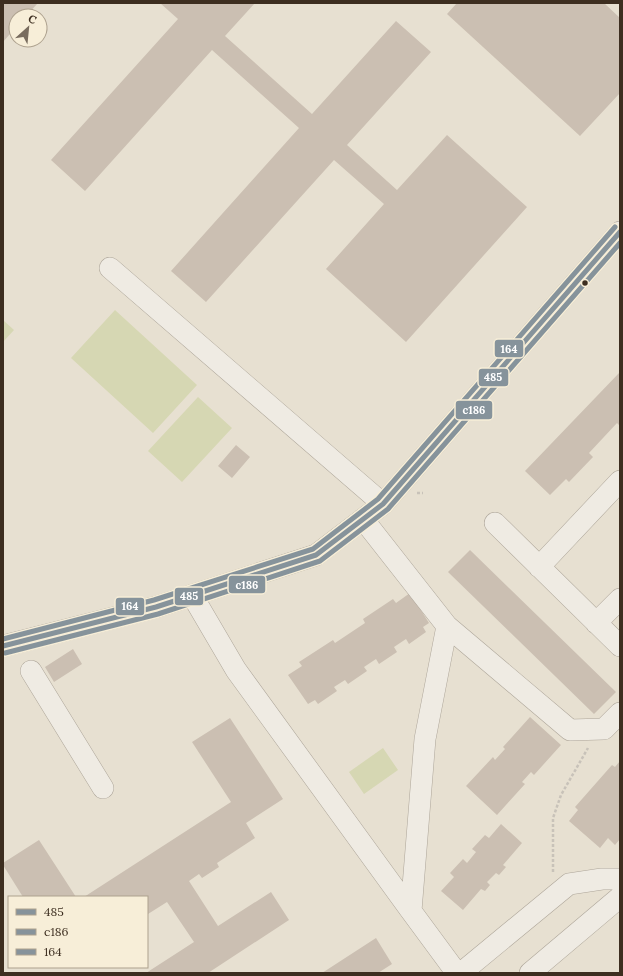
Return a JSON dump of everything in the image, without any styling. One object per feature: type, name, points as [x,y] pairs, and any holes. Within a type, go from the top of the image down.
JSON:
[{"type":"street","points":[[3,646],[156,607],[316,554],[383,504],[620,232]]},
{"type":"street","points":[[110,268],[383,504]]},
{"type":"street","points":[[539,567],[620,481]]},
{"type":"street","points":[[363,519],[447,626],[570,730],[604,729],[620,713]]},
{"type":"street","points":[[495,523],[620,646]]},
{"type":"street","points":[[192,595],[236,670],[453,968],[460,973],[569,884],[602,879],[620,879]]},
{"type":"street","points":[[596,623],[620,599]]},
{"type":"street","points":[[411,910],[425,739],[447,626]]},
{"type":"street","points":[[30,671],[102,788]]},
{"type":"street","points":[[530,973],[620,897]]},
{"type":"path","points":[[548,901],[554,866],[553,818],[560,795],[588,748],[604,729]]},
{"type":"green space","points":[[115,310],[197,385],[153,433],[71,358]]},
{"type":"green space","points":[[3,320],[14,330],[3,342]]},
{"type":"green space","points":[[198,397],[232,428],[182,482],[148,451]]},
{"type":"green space","points":[[383,748],[398,770],[364,794],[349,772]]},
{"type":"building","points":[[3,3],[38,3],[33,8],[8,8],[8,36],[3,42]]},
{"type":"building","points":[[160,3],[255,3],[225,36],[312,114],[396,21],[431,52],[347,145],[397,190],[447,135],[527,207],[406,342],[326,269],[384,204],[334,160],[206,302],[171,271],[299,128],[212,50],[85,191],[51,160],[178,19]]},
{"type":"building","points":[[457,3],[604,3],[620,18],[620,93],[580,136],[447,14]]},
{"type":"building","points":[[620,372],[620,426],[617,423],[589,453],[593,457],[569,482],[566,479],[550,495],[525,471]]},
{"type":"building","points":[[236,445],[250,457],[232,478],[218,466]]},
{"type":"building","points":[[470,550],[616,692],[594,714],[448,572]]},
{"type":"building","points":[[410,593],[429,623],[423,627],[426,632],[409,644],[406,639],[394,647],[397,652],[379,664],[376,659],[364,667],[367,671],[348,684],[345,680],[334,687],[337,691],[318,704],[315,700],[308,704],[288,675],[302,666],[299,662],[333,640],[335,643],[365,623],[363,619],[393,599],[396,603]]},
{"type":"building","points":[[73,649],[82,664],[54,682],[45,667]]},
{"type":"building","points":[[530,717],[561,745],[534,775],[531,772],[522,782],[525,784],[497,815],[466,786],[493,757],[495,760],[505,749],[503,747]]},
{"type":"building","points":[[230,718],[283,799],[246,823],[255,838],[217,863],[219,867],[202,878],[199,874],[189,881],[218,926],[271,892],[289,920],[208,973],[146,973],[194,942],[167,902],[148,914],[148,896],[86,896],[231,802],[192,742]]},
{"type":"building","points":[[620,761],[620,839],[615,845],[608,838],[600,848],[569,821],[578,810],[575,807],[612,765],[615,767]]},
{"type":"building","points":[[501,824],[522,843],[503,865],[506,867],[499,875],[496,873],[487,882],[490,885],[485,891],[481,889],[463,910],[441,891],[454,877],[450,873],[463,859],[467,863],[476,852],[472,849],[485,835],[489,838]]},
{"type":"building","points":[[39,840],[75,896],[22,896],[3,863]]},
{"type":"building","points":[[376,938],[392,964],[378,973],[322,973]]},
{"type":"transit line","name":"164","points":[[3,639],[154,600],[313,549],[378,499],[615,227]]},
{"type":"transit line","name":"485","points":[[3,646],[156,607],[316,555],[383,504],[620,232]]},
{"type":"transit line","name":"с186","points":[[5,653],[158,614],[320,561],[388,509],[620,243]]}]
